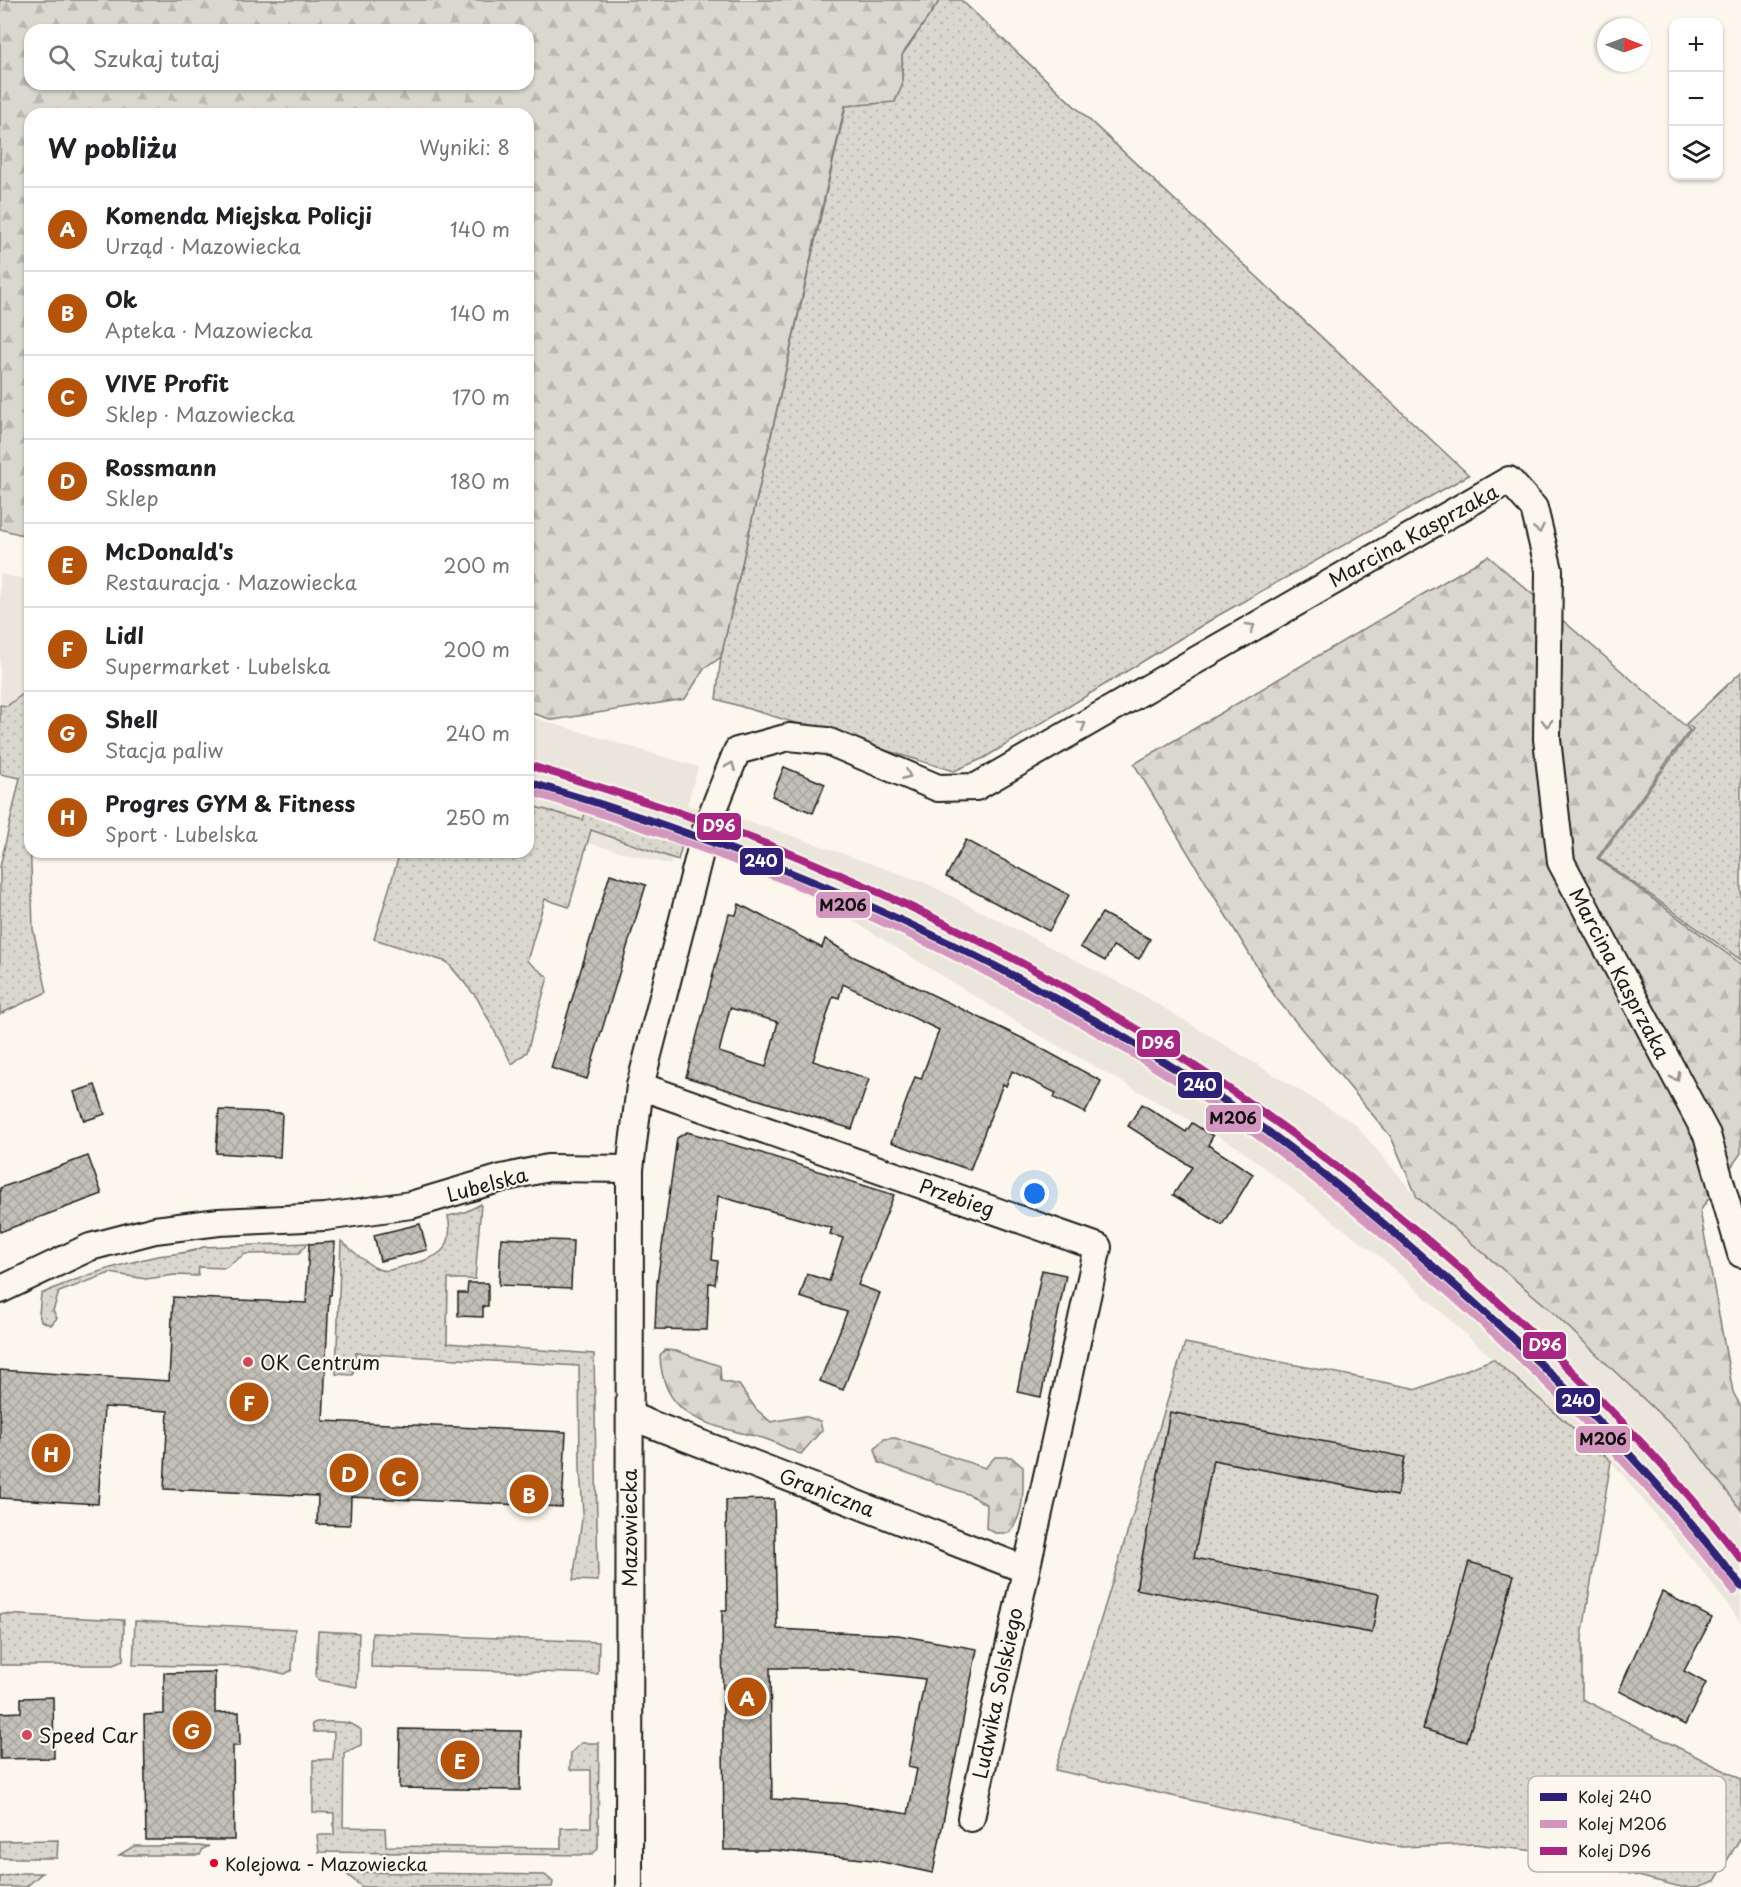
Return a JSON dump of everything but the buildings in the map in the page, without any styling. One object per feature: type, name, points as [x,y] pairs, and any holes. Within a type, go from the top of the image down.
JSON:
[{"type":"street","name":"Marcina Kasprzaka","points":[[640,1086],[710,821],[737,751],[789,737],[827,741],[938,788],[976,787],[1509,480],[1534,508],[1549,570],[1546,739],[1561,862],[1707,1135],[1741,1254]]},
{"type":"street","points":[[630,1169],[640,1086]]},
{"type":"street","name":"Przebieg","points":[[640,1086],[1098,1247],[1024,1569]]},
{"type":"street","name":"Lubelska","points":[[0,1290],[90,1247],[155,1230],[219,1222],[325,1217],[411,1205],[502,1178],[548,1168],[630,1169]]},
{"type":"street","name":"Mazowiecka","points":[[629,1887],[630,1169]]},
{"type":"street","name":"Graniczna","points":[[630,1416],[1024,1569]]},
{"type":"street","name":"Ludwika Solskiego","points":[[970,1818],[1024,1569]]},
{"type":"shaded area","points":[[0,574],[24,579],[24,715],[0,710]]},
{"type":"shaded area","points":[[534,718],[698,767],[687,805],[770,828],[926,883],[1141,994],[1355,1124],[1417,1197],[1546,1306],[1690,1443],[1741,1510],[1741,1623],[1710,1581],[1611,1461],[1493,1359],[1383,1259],[1237,1147],[1025,1027],[832,908],[678,837],[670,865],[534,829]]},
{"type":"green space","points":[[0,0],[940,0],[902,55],[902,86],[895,102],[845,106],[721,657],[704,669],[685,699],[553,720],[534,714],[534,108],[24,108],[24,535],[0,529]]},
{"type":"green space","points":[[940,0],[961,0],[1469,475],[1219,615],[984,758],[954,771],[716,699],[721,657],[846,105],[902,86],[902,55]]},
{"type":"green space","points":[[1488,556],[1690,730],[1597,858],[1741,964],[1741,1153],[1700,1211],[1733,1392],[1741,1407],[1741,1510],[1690,1443],[1546,1306],[1417,1197],[1391,1137],[1276,998],[1134,764]]},
{"type":"green space","points":[[1741,672],[1741,960],[1599,858],[1693,729],[1686,724]]},
{"type":"green space","points":[[24,693],[24,858],[31,858],[33,929],[47,992],[0,1014],[0,867],[20,778],[0,774],[0,705],[7,706]]},
{"type":"green space","points":[[588,804],[684,839],[678,860],[591,830],[569,907],[545,899],[527,961],[548,977],[527,1052],[512,1064],[477,998],[447,962],[374,939],[398,858],[534,858],[534,807],[583,820]]},
{"type":"green space","points":[[481,1204],[475,1279],[448,1279],[447,1343],[594,1354],[598,1581],[573,1580],[583,1513],[580,1469],[579,1366],[356,1353],[353,1375],[336,1374],[341,1241],[373,1267],[381,1270],[395,1269],[426,1260],[441,1252],[449,1238],[448,1216],[465,1212]]},
{"type":"green space","points":[[308,1243],[299,1253],[245,1254],[225,1268],[199,1267],[198,1276],[175,1275],[146,1279],[110,1273],[59,1292],[53,1311],[57,1318],[51,1325],[41,1321],[39,1314],[41,1294],[82,1277],[124,1264],[203,1247]]},
{"type":"green space","points":[[1185,1343],[1418,1389],[1493,1359],[1611,1461],[1582,1637],[1582,1699],[1741,1779],[1741,1837],[1726,1862],[1726,1776],[1528,1776],[1528,1850],[1474,1844],[1401,1847],[1055,1770]]},
{"type":"green space","points":[[665,1350],[677,1351],[720,1366],[721,1381],[739,1385],[756,1409],[771,1422],[804,1416],[820,1421],[822,1430],[801,1454],[768,1440],[725,1429],[692,1416],[669,1394],[663,1377],[660,1355]]},
{"type":"green space","points":[[895,1438],[985,1468],[995,1457],[1011,1457],[1023,1467],[1023,1493],[1020,1510],[1009,1533],[995,1533],[986,1528],[987,1505],[970,1495],[879,1463],[875,1449],[884,1439]]},
{"type":"green space","points":[[0,1614],[124,1620],[123,1661],[113,1665],[0,1665]]},
{"type":"green space","points":[[135,1621],[295,1629],[292,1670],[285,1674],[254,1667],[133,1665]]},
{"type":"green space","points":[[318,1631],[359,1633],[357,1687],[319,1680],[316,1676]]},
{"type":"green space","points":[[372,1633],[599,1642],[598,1674],[371,1667]]},
{"type":"green space","points":[[316,1722],[351,1724],[361,1730],[361,1745],[344,1753],[343,1827],[385,1828],[386,1846],[561,1848],[561,1828],[591,1827],[591,1770],[570,1770],[571,1753],[581,1743],[599,1743],[598,1849],[591,1855],[319,1852],[317,1835],[334,1835],[334,1813],[313,1812],[313,1760],[333,1759],[334,1732],[314,1732],[312,1724]]},
{"type":"green space","points":[[58,1840],[57,1858],[0,1858],[0,1841]]},
{"type":"green space","points":[[134,1846],[209,1846],[203,1849],[200,1855],[119,1855]]},
{"type":"green space","points":[[344,1872],[545,1875],[553,1882],[552,1887],[362,1887]]},
{"type":"green space","points":[[1622,1872],[1720,1872],[1715,1881],[1697,1887],[1681,1887]]},
{"type":"green space","points":[[22,1873],[42,1873],[26,1887],[0,1887],[0,1877]]},
{"type":"rail line","name":"D96","points":[[534,767],[709,823],[780,849],[911,907],[1004,953],[1094,1003],[1181,1057],[1266,1115],[1349,1176],[1429,1241],[1508,1311],[1630,1430],[1687,1493],[1741,1559]]},
{"type":"rail line","name":"240","points":[[534,784],[709,841],[884,912],[1053,997],[1135,1044],[1216,1095],[1341,1188],[1498,1324],[1608,1431],[1676,1507],[1741,1586]]},
{"type":"rail line","name":"M206","points":[[534,793],[707,850],[795,884],[882,922],[1050,1006],[1211,1103],[1275,1148],[1336,1196],[1492,1331],[1566,1401],[1636,1475],[1734,1591]]},
{"type":"place","name":"OK Centrum","points":[[248,1362]]},
{"type":"place","name":"Lidl","points":[[249,1402]]},
{"type":"place","name":"Progres GYM & Fitness","points":[[51,1453]]},
{"type":"place","name":"Rossmann","points":[[349,1473]]},
{"type":"place","name":"VIVE Profit","points":[[399,1477]]},
{"type":"place","name":"Ok","points":[[529,1494]]},
{"type":"place","name":"Komenda Miejska Policji","points":[[747,1697]]},
{"type":"place","name":"Shell","points":[[192,1730]]},
{"type":"place","name":"Speed Car","points":[[27,1735]]},
{"type":"place","name":"McDonald's","points":[[460,1760]]},
{"type":"place","name":"Kolejowa - Mazowiecka","points":[[214,1863]]}]
